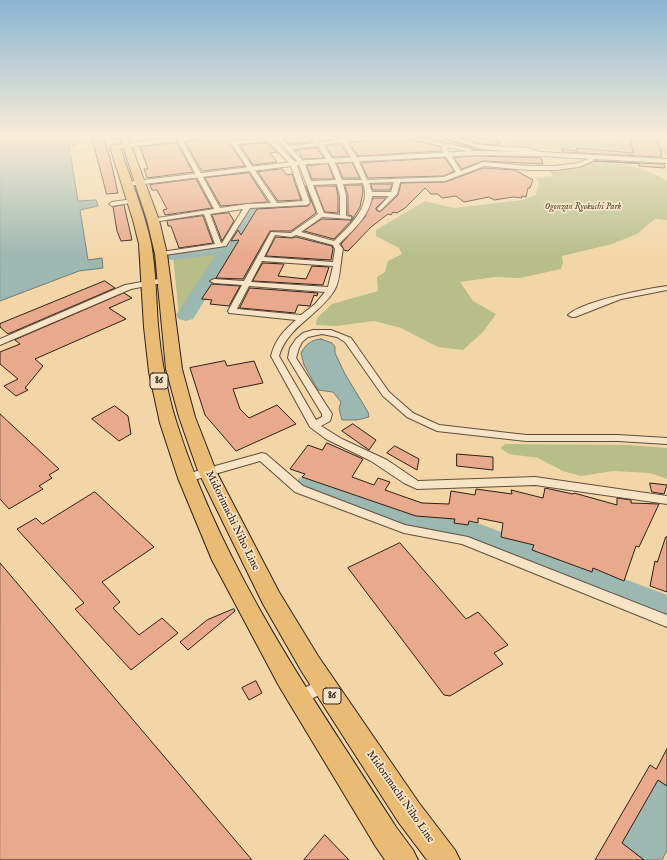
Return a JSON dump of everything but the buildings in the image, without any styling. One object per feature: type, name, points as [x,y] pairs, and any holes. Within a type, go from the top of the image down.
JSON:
[{"type":"main road","name":"Midorimachi Niho Line","points":[[131,177],[153,220],[161,254],[151,317],[157,372],[168,423],[187,478],[222,560],[287,678],[386,837],[403,860]]},
{"type":"main road","name":"Midorimachi Niho Line","points":[[133,183],[133,202],[167,315],[174,369],[187,417],[207,471],[271,598],[324,685],[409,813],[445,860]]},
{"type":"street","points":[[133,183],[181,177]]},
{"type":"street","points":[[200,177],[218,211]]},
{"type":"street","points":[[258,177],[276,205]]},
{"type":"street","points":[[153,220],[248,206],[307,203],[297,177]]},
{"type":"street","points":[[307,177],[321,215]]},
{"type":"street","points":[[337,177],[345,206],[343,217]]},
{"type":"street","points":[[336,244],[359,219],[367,202],[369,194],[362,177]]},
{"type":"street","points":[[309,183],[445,179],[452,177]]},
{"type":"street","points":[[380,209],[394,194],[397,180]]},
{"type":"street","points":[[369,194],[394,194]]},
{"type":"street","points":[[112,204],[133,202]]},
{"type":"street","points":[[161,254],[224,245],[248,206]]},
{"type":"street","points":[[206,212],[219,246]]},
{"type":"street","points":[[302,318],[232,312],[261,259],[273,233],[292,235],[321,215],[359,219]]},
{"type":"street","points":[[297,233],[336,244],[339,249],[331,290],[288,332],[276,348],[274,356],[314,425],[323,434],[383,463],[407,481],[417,485],[484,482],[535,482],[667,500]]},
{"type":"street","points":[[261,259],[336,264]]},
{"type":"street","points":[[0,342],[128,287],[156,281]]},
{"type":"street","points":[[214,281],[331,290]]},
{"type":"street","points":[[572,315],[598,303],[611,299],[645,291],[667,288]]},
{"type":"street","points":[[151,317],[167,315]]},
{"type":"street","points":[[314,425],[326,419],[327,414],[292,358],[293,349],[304,336],[316,331],[328,331],[340,335],[348,340],[386,394],[410,415],[437,428],[526,438],[618,438],[667,441]]},
{"type":"street","points":[[187,478],[207,471],[262,457],[299,489],[404,529],[464,540],[667,621]]},
{"type":"street","points":[[299,698],[324,685]]},
{"type":"green space","name":"Ogonzan Ryokuchi Park","points":[[660,177],[667,181],[667,220],[655,219],[637,234],[612,244],[562,256],[563,263],[561,269],[520,278],[495,277],[460,282],[473,301],[496,314],[483,332],[463,350],[438,347],[401,328],[374,321],[336,326],[316,325],[317,318],[332,304],[378,291],[377,277],[385,272],[388,261],[402,254],[399,248],[376,236],[376,230],[425,201],[454,208],[522,200],[536,195],[539,183],[536,178]]},
{"type":"green space","points":[[217,250],[222,251],[182,314],[179,315],[173,257]]},
{"type":"green space","points":[[505,444],[629,445],[667,448],[667,479],[650,473],[613,471],[581,476],[563,471],[538,458],[509,454],[500,448]]},
{"type":"water","points":[[0,177],[74,177],[78,201],[96,200],[98,206],[80,210],[88,260],[102,258],[103,268],[79,271],[0,301]]},
{"type":"water","points":[[321,339],[332,343],[335,347],[335,353],[345,374],[368,412],[369,417],[357,420],[342,420],[339,409],[341,402],[333,392],[318,390],[304,365],[301,353],[309,343],[314,340]]},
{"type":"water","points":[[658,780],[667,786],[667,850],[662,860],[644,860],[622,843]]},
{"type":"waterway","points":[[229,248],[254,209],[267,208]]},
{"type":"waterway","points":[[173,255],[229,248]]},
{"type":"waterway","points":[[186,315],[229,248]]},
{"type":"waterway","points":[[308,485],[412,521],[470,532],[667,608]]}]
